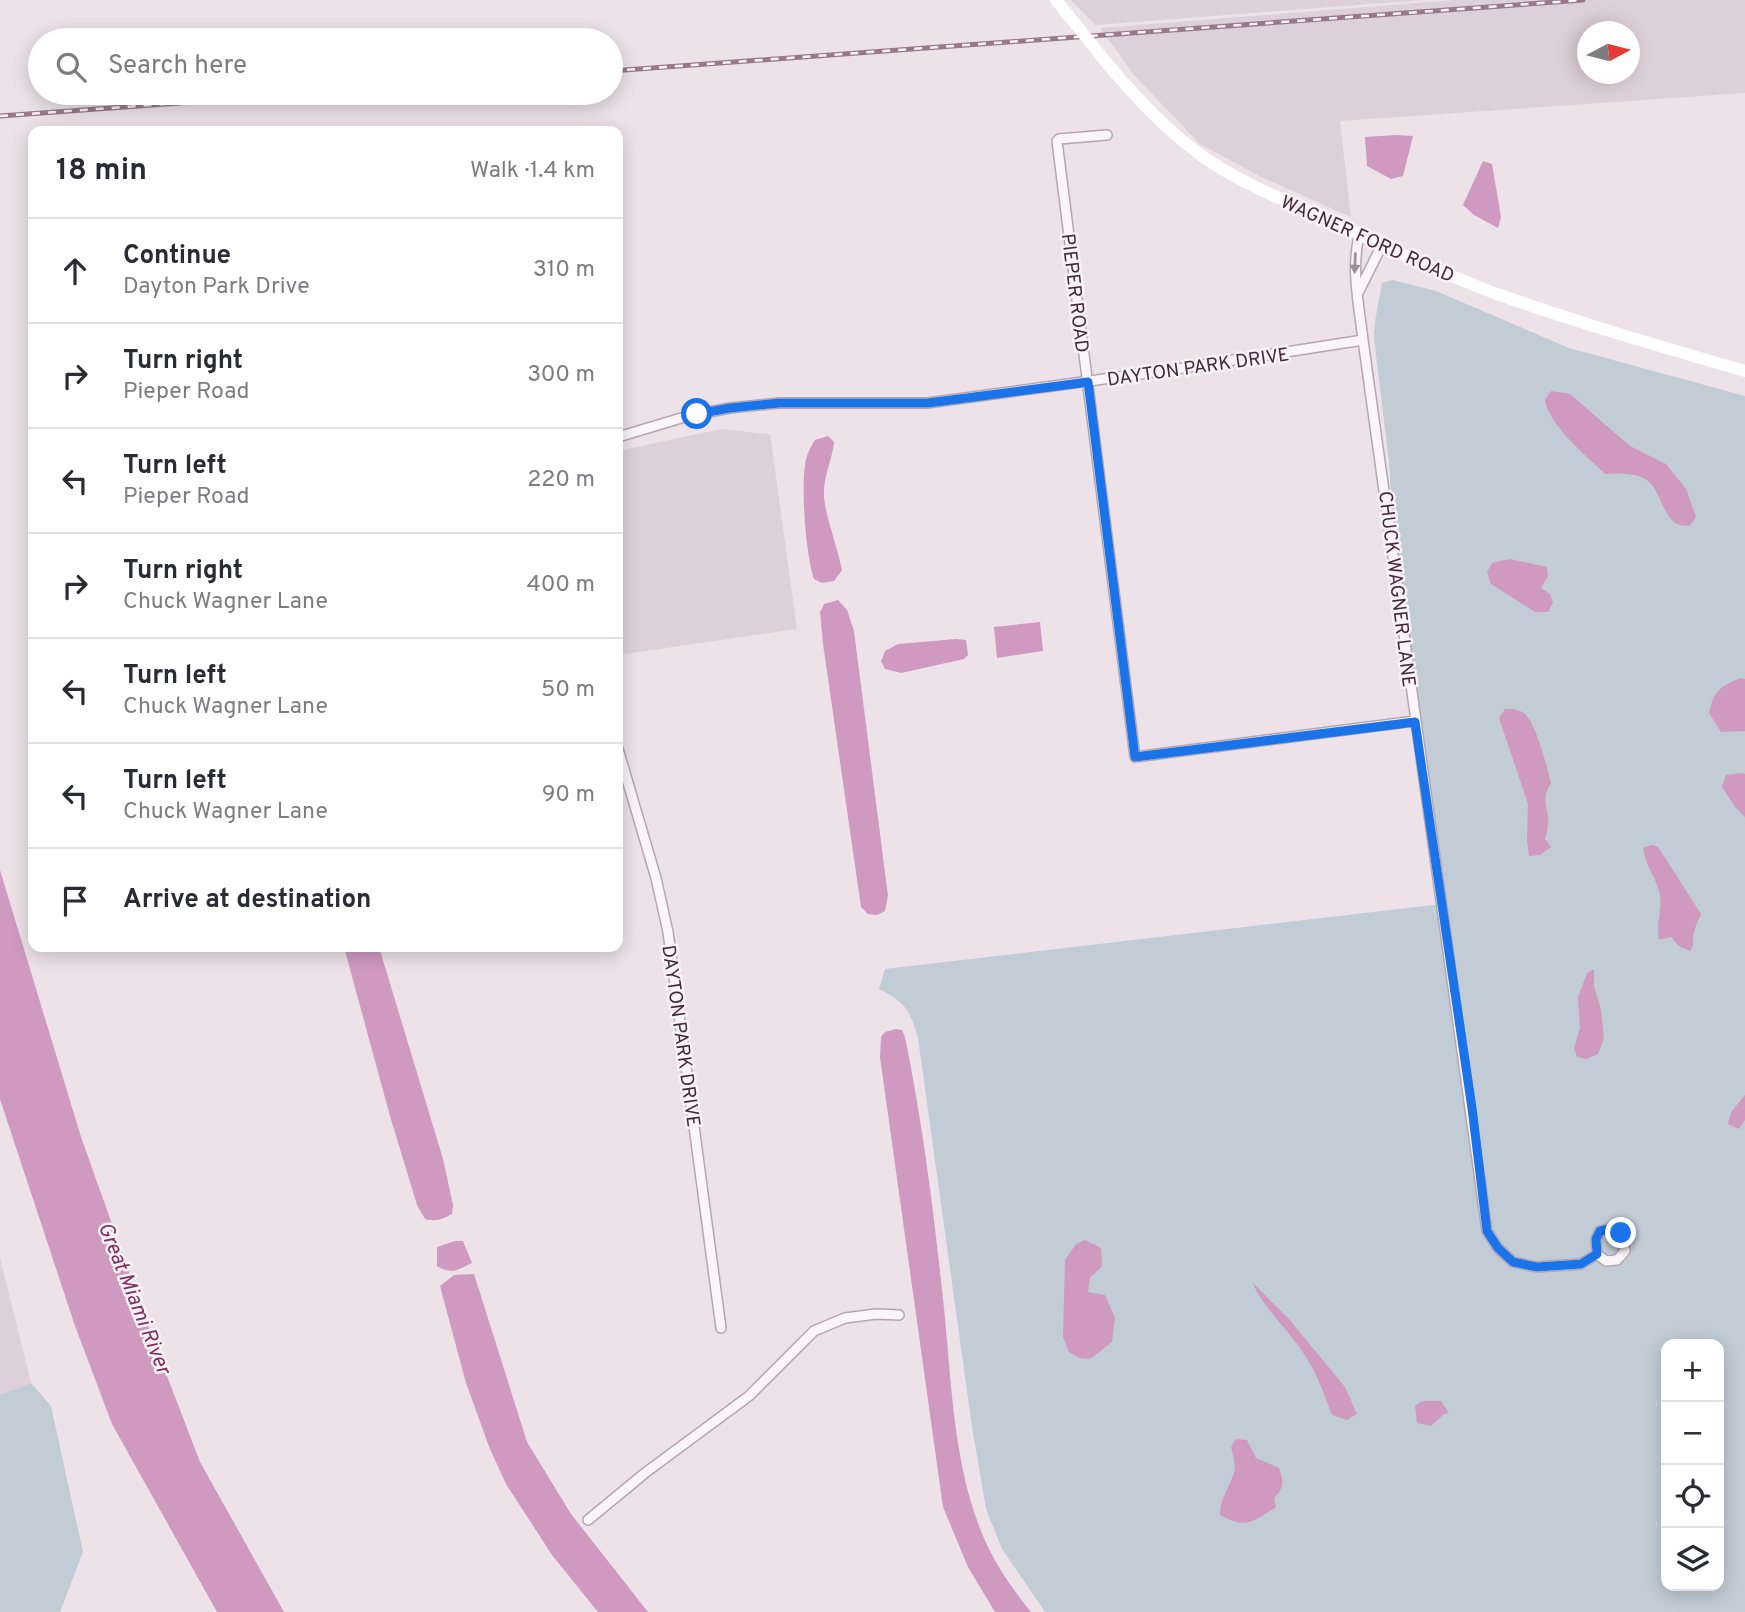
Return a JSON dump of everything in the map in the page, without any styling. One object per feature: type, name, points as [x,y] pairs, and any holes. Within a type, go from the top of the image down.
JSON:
[{"type":"main road","name":"WAGNER FORD ROAD","points":[[1060,5],[1110,67],[1168,129],[1203,157],[1257,187],[1446,274],[1535,307],[1745,371]]},
{"type":"street","name":"PIEPER ROAD","points":[[1107,135],[1057,141],[1135,757],[1415,722]]},
{"type":"street","name":"CHUCK WAGNER LANE","points":[[1359,236],[1354,266],[1363,340],[1487,1231],[1498,1248],[1513,1262],[1537,1267],[1581,1264],[1597,1254]]},
{"type":"street","points":[[1359,290],[1382,245]]},
{"type":"street","name":"DAYTON PARK DRIVE","points":[[623,436],[688,416],[755,405],[928,403],[1088,382],[1363,340]]},
{"type":"street","name":"DAYTON PARK DRIVE","points":[[623,766],[656,878],[668,932],[721,1328]]},
{"type":"street","points":[[588,1520],[645,1473],[749,1396],[814,1331],[845,1318],[876,1314],[899,1315]]},
{"type":"shaded area","points":[[1071,0],[1424,0],[1096,25]]},
{"type":"shaded area","points":[[1455,0],[1745,0],[1745,93],[1340,121],[1351,217],[1263,178],[1200,144],[1135,76],[1100,28]]},
{"type":"shaded area","points":[[1393,280],[1436,291],[1569,348],[1745,396],[1745,1612],[1045,1612],[1002,1549],[986,1509],[972,1427],[918,1038],[905,1008],[895,998],[879,989],[885,969],[1442,904],[1397,587],[1389,462],[1374,338],[1382,283]]},
{"type":"shaded area","points":[[721,429],[770,434],[797,629],[623,654],[623,450]]},
{"type":"shaded area","points":[[0,1258],[31,1383],[0,1395]]},
{"type":"shaded area","points":[[31,1383],[51,1406],[83,1552],[60,1612],[0,1612],[0,1395]]},
{"type":"water","points":[[1413,136],[1403,176],[1391,179],[1367,166],[1365,137]]},
{"type":"water","points":[[1483,161],[1492,164],[1501,217],[1498,228],[1474,215],[1463,205]]},
{"type":"water","points":[[1551,391],[1570,394],[1630,446],[1666,464],[1686,489],[1696,517],[1690,525],[1681,525],[1669,517],[1653,487],[1644,478],[1605,474],[1579,449],[1553,420],[1548,410],[1545,400]]},
{"type":"water","points":[[828,436],[834,442],[824,496],[842,570],[834,581],[822,583],[814,579],[809,555],[804,476],[806,458],[813,443]]},
{"type":"water","points":[[1510,559],[1547,567],[1548,576],[1541,588],[1550,594],[1553,603],[1548,612],[1535,612],[1491,584],[1487,572],[1492,563]]},
{"type":"water","points":[[838,600],[847,610],[854,631],[888,896],[885,911],[877,915],[868,914],[861,907],[823,644],[820,612],[824,604]]},
{"type":"water","points":[[1040,622],[1043,651],[997,658],[994,627]]},
{"type":"water","points":[[966,640],[968,655],[964,659],[901,673],[885,669],[881,661],[885,651],[898,644]]},
{"type":"water","points":[[1740,678],[1745,679],[1745,731],[1721,732],[1709,713],[1713,699],[1722,687]]},
{"type":"water","points":[[1505,709],[1521,712],[1530,721],[1551,783],[1546,795],[1548,822],[1545,839],[1551,847],[1540,855],[1529,856],[1528,804],[1499,718]]},
{"type":"water","points":[[1745,774],[1745,817],[1722,787],[1726,775]]},
{"type":"water","points":[[1652,845],[1658,847],[1701,914],[1690,951],[1679,946],[1671,937],[1659,940],[1660,895],[1643,848]]},
{"type":"water","name":"Great Miami River","points":[[0,870],[81,1137],[157,1350],[200,1462],[284,1612],[217,1612],[112,1424],[74,1323],[0,1099]]},
{"type":"water","points":[[345,952],[381,952],[443,1159],[453,1205],[452,1214],[442,1219],[425,1219],[417,1205]]},
{"type":"water","points":[[1594,969],[1594,986],[1601,1010],[1604,1038],[1598,1054],[1586,1059],[1577,1057],[1574,1048],[1580,1028],[1578,997],[1587,973]]},
{"type":"water","points":[[902,1030],[905,1037],[922,1131],[939,1258],[955,1420],[966,1484],[987,1545],[1007,1580],[1031,1612],[995,1612],[968,1567],[943,1507],[880,1057],[881,1037],[885,1032]]},
{"type":"water","points":[[1745,1095],[1745,1120],[1739,1129],[1728,1124],[1731,1112]]},
{"type":"water","points":[[1085,1240],[1101,1248],[1102,1266],[1090,1278],[1088,1292],[1105,1295],[1115,1318],[1112,1342],[1090,1359],[1079,1358],[1069,1352],[1063,1337],[1065,1260],[1076,1244]]},
{"type":"water","points":[[463,1241],[472,1263],[451,1271],[442,1269],[437,1266],[437,1247]]},
{"type":"water","points":[[474,1274],[527,1442],[571,1514],[648,1612],[598,1612],[552,1555],[506,1484],[466,1383],[440,1286],[454,1275]]},
{"type":"water","points":[[1252,1282],[1288,1318],[1345,1387],[1357,1414],[1347,1420],[1332,1415],[1309,1361],[1263,1301]]},
{"type":"water","points":[[1422,1401],[1441,1401],[1449,1413],[1444,1414],[1431,1426],[1417,1423],[1415,1406]]},
{"type":"water","points":[[1236,1439],[1247,1440],[1256,1458],[1279,1468],[1282,1477],[1280,1491],[1274,1498],[1276,1507],[1243,1523],[1220,1515],[1223,1499],[1234,1473],[1231,1447]]},
{"type":"railway","points":[[623,70],[1583,0]]},
{"type":"railway","points":[[0,116],[152,105]]},
{"type":"route","points":[[697,414],[779,403],[928,403],[1088,382],[1135,757],[1415,722],[1472,1108],[1487,1231],[1498,1248],[1513,1262],[1537,1267],[1581,1264],[1597,1254],[1596,1239],[1600,1231],[1609,1229],[1621,1233]]}]
